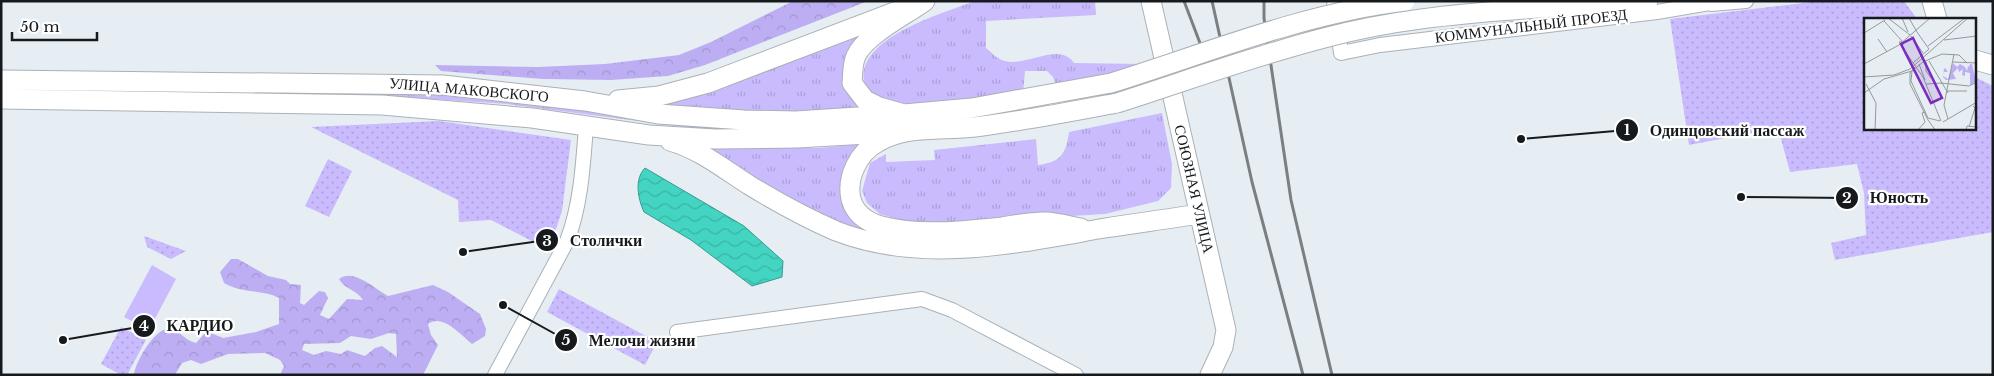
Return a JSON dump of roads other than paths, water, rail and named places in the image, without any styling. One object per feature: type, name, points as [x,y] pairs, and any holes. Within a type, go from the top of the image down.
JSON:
[{"type":"main road","points":[[585,101],[638,99],[684,90],[880,16],[925,1]]},
{"type":"main road","points":[[925,1],[863,45],[856,56],[852,83],[865,100],[903,123],[971,128],[1038,119],[1117,102],[1325,38],[1396,22],[1457,14],[1648,1]]},
{"type":"main road","name":"СОЮЗНАЯ УЛИЦА","points":[[1151,1],[1226,330],[1223,347],[1210,375]]},
{"type":"main road","points":[[1094,230],[1046,222],[973,230],[923,231],[884,226],[863,218],[852,201],[850,191],[854,171],[865,150],[903,123],[972,108],[1111,83],[1324,17],[1405,1]]},
{"type":"main road","points":[[1976,60],[1993,65]]},
{"type":"main road","name":"УЛИЦА МАКОВСКОГО","points":[[1,80],[442,85],[585,101],[658,114],[744,120],[903,123]]},
{"type":"main road","name":"УЛИЦА МАКОВСКОГО","points":[[1,99],[382,105],[532,118],[649,135],[715,139],[797,138],[903,123]]},
{"type":"main road","points":[[649,135],[691,149],[786,207],[815,222],[859,238],[885,244],[935,249],[990,246],[1199,214]]},
{"type":"street","name":"КОММУНАЛЬНЫЙ ПРОЕЗД","points":[[1334,1],[1342,53],[1380,45],[1721,1]]},
{"type":"street","points":[[1701,5],[1746,1]]},
{"type":"street","points":[[495,375],[567,241],[573,226],[583,163],[586,126]]},
{"type":"street","points":[[677,332],[922,299],[959,313],[1076,375]]},
{"type":"water","points":[[645,168],[744,226],[783,261],[782,277],[752,286],[691,240],[644,212],[640,201],[638,183]]},
{"type":"railway","points":[[1184,1],[1203,51]]},
{"type":"railway","points":[[1212,1],[1252,182],[1303,375]]},
{"type":"railway","points":[[1264,1],[1264,18],[1291,200],[1332,375]]},
{"type":"place","name":"Одинцовский пассаж","points":[[1521,139]]},
{"type":"place","name":"Юность","points":[[1741,197]]},
{"type":"place","name":"Столички","points":[[463,252]]},
{"type":"place","name":"Мелочи жизни","points":[[503,305]]},
{"type":"place","name":"КАРДИО","points":[[63,340]]}]
